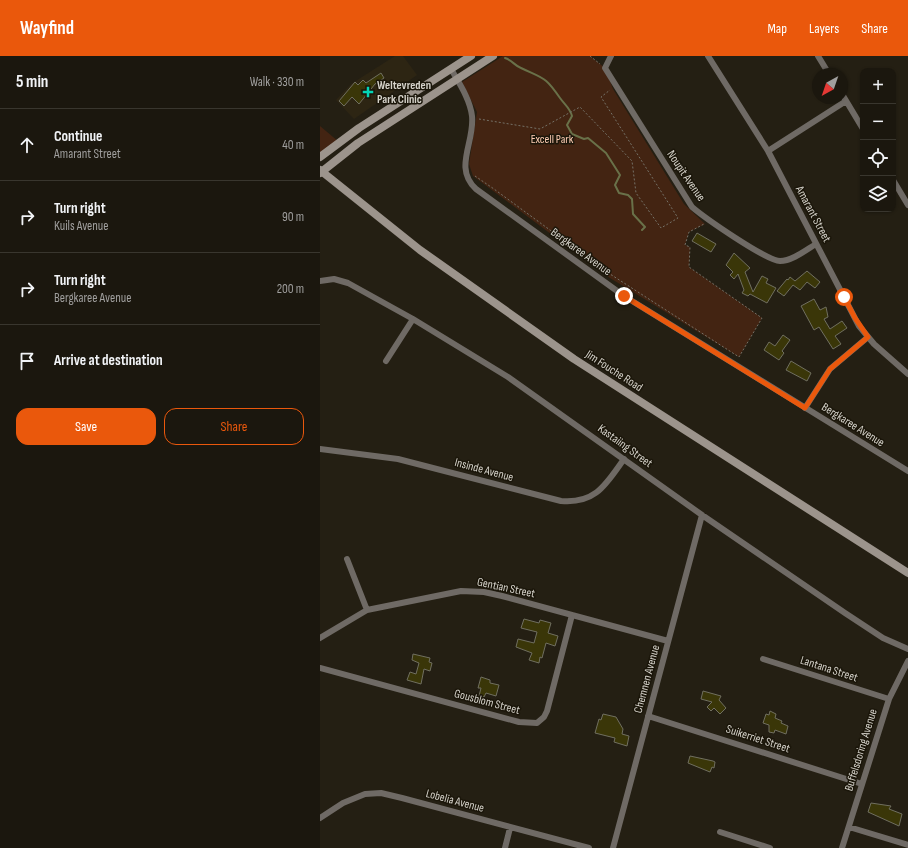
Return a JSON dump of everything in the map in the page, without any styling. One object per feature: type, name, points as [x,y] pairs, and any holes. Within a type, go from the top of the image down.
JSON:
[{"type":"street","points":[[320,156],[360,128],[471,56]]},
{"type":"street","points":[[321,171],[358,143],[493,56]]},
{"type":"street","name":"Noupit Avenue","points":[[611,56],[605,68],[692,207],[712,222],[774,260],[787,259],[816,244]]},
{"type":"street","name":"Amarant Street","points":[[708,56],[768,151],[855,318],[868,337],[908,374]]},
{"type":"street","points":[[818,56],[825,68]]},
{"type":"street","name":"Bergkaree Avenue","points":[[451,69],[457,79],[471,112],[472,130],[464,166],[466,175],[473,186],[624,296],[908,472]]},
{"type":"street","points":[[768,151],[841,104]]},
{"type":"street","points":[[848,104],[860,124]]},
{"type":"street","name":"Jim Fouche Road","points":[[321,171],[415,246],[574,359],[908,573]]},
{"type":"street","points":[[896,185],[908,205]]},
{"type":"street","name":"Kastaiing Street","points":[[320,281],[334,279],[348,283],[413,319],[520,385],[702,515],[876,634],[908,649]]},
{"type":"street","points":[[386,361],[413,319]]},
{"type":"street","points":[[805,408],[830,369],[868,337]]},
{"type":"street","name":"Insinde Avenue","points":[[320,449],[398,459],[562,501],[572,502],[583,501],[598,493],[624,459]]},
{"type":"street","name":"Chemnen Avenue","points":[[613,848],[702,515]]},
{"type":"street","points":[[347,560],[367,610]]},
{"type":"street","name":"Gentian Street","points":[[320,638],[367,610],[461,591],[471,591],[502,596],[668,641]]},
{"type":"street","name":"Gousblom Street","points":[[320,668],[520,722],[537,723],[544,717],[547,711],[572,615]]},
{"type":"street","name":"Lantana Street","points":[[763,659],[889,699]]},
{"type":"street","name":"Buffelsdoring Avenue","points":[[842,848],[889,699],[908,661]]},
{"type":"street","name":"Suikerriet Street","points":[[648,716],[862,784]]},
{"type":"street","name":"Lobelia Avenue","points":[[320,818],[356,796],[373,792],[402,798],[589,848]]},
{"type":"street","points":[[849,827],[908,846]]},
{"type":"street","points":[[505,848],[510,828]]},
{"type":"street","points":[[720,832],[770,848]]},
{"type":"path","points":[[477,119],[540,129],[580,107],[632,161],[636,193],[661,228],[678,218],[601,97],[613,89]]},
{"type":"path","points":[[474,176],[610,274],[739,357],[762,318],[689,267],[690,247],[685,245],[689,232],[705,224]]},
{"type":"shaded area","name":"Weltevreden Park Clinic","points":[[395,56],[403,56],[417,75],[354,119],[336,100],[351,84]]},
{"type":"green space","name":"Excell Park","points":[[503,56],[590,56],[605,68],[613,89],[684,204],[705,224],[689,232],[685,245],[690,247],[689,267],[762,318],[739,357],[610,278],[473,176],[469,164],[477,112],[462,82]]},
{"type":"green space","points":[[320,126],[339,142],[320,157]]},
{"type":"building","points":[[381,73],[384,78],[375,84],[359,104],[352,97],[344,106],[339,101],[355,82],[358,85],[363,80],[366,83]]},
{"type":"building","points":[[697,233],[716,244],[711,252],[692,241]]},
{"type":"building","points":[[734,253],[750,268],[745,272],[753,292],[762,276],[768,279],[766,283],[776,288],[767,303],[750,294],[748,296],[742,293],[744,290],[738,274],[734,279],[730,275],[733,272],[726,265]]},
{"type":"building","points":[[807,271],[820,282],[815,288],[807,282],[800,290],[793,285],[784,296],[777,291],[790,277],[795,281]]},
{"type":"building","points":[[814,299],[820,310],[826,307],[828,317],[824,319],[830,329],[842,321],[847,328],[835,336],[841,344],[833,349],[819,327],[814,330],[801,306]]},
{"type":"building","points":[[783,335],[790,340],[782,351],[784,353],[779,360],[764,350],[769,342],[775,346]]},
{"type":"building","points":[[791,361],[811,373],[807,381],[786,370]]},
{"type":"building","points":[[524,619],[539,623],[540,620],[551,623],[548,633],[558,636],[555,646],[546,643],[539,663],[529,660],[532,653],[516,647],[518,639],[534,643],[537,632],[521,628]]},
{"type":"building","points":[[413,654],[430,658],[429,662],[432,663],[430,671],[424,669],[421,684],[407,680],[410,672],[416,674],[419,663],[412,660]]},
{"type":"building","points":[[481,677],[490,680],[490,683],[499,685],[496,696],[486,693],[484,697],[479,696],[481,688],[478,688]]},
{"type":"building","points":[[703,691],[721,696],[719,700],[726,708],[720,714],[714,708],[711,711],[707,707],[712,702],[701,699]]},
{"type":"building","points":[[770,711],[776,714],[775,718],[782,721],[781,723],[788,726],[786,734],[775,730],[774,733],[769,732],[769,725],[763,723],[766,714],[769,715]]},
{"type":"building","points":[[603,714],[616,717],[623,729],[622,734],[629,736],[627,746],[614,742],[615,738],[595,733],[599,719],[601,720]]},
{"type":"building","points":[[690,756],[715,762],[714,768],[712,767],[710,772],[688,763]]},
{"type":"building","points":[[871,803],[891,806],[889,809],[902,814],[899,826],[868,812]]},
{"type":"waterway","points":[[505,58],[519,67],[544,79],[570,111],[572,116],[567,125],[572,134],[584,139],[588,138],[606,153],[620,175],[615,185],[619,193],[628,195],[632,199],[633,214],[645,227],[642,230]]},
{"type":"place","name":"Weltevreden Park Clinic","points":[[368,92]]},
{"type":"route","points":[[624,296],[805,408],[830,369],[868,337],[859,326],[844,297]]}]
